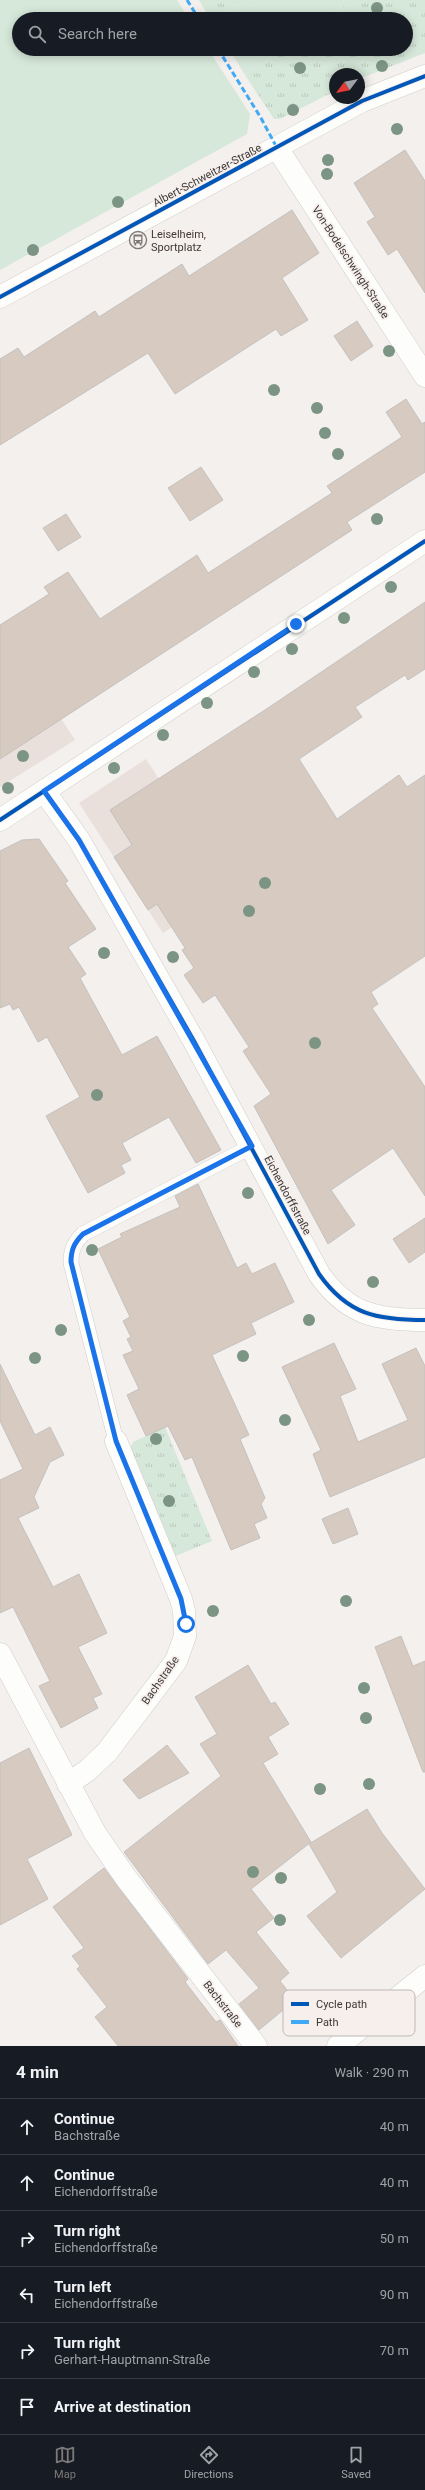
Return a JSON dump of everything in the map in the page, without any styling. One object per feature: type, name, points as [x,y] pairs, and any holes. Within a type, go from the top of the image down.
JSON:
[{"type":"street","name":"Albert-Schweitzer-Straße","points":[[0,297],[362,101],[425,76]]},
{"type":"street","name":"Von-Bodelschwingh-Straße","points":[[277,148],[425,376]]},
{"type":"street","points":[[1,818],[425,541]]},
{"type":"street","name":"Eichendorffstraße","points":[[44,791],[79,840],[252,1146],[319,1274],[330,1289],[358,1311],[374,1317],[392,1320],[425,1320]]},
{"type":"street","name":"Bachstraße","points":[[68,1784],[88,1770],[106,1752],[176,1661],[185,1636],[184,1611],[181,1599],[116,1441]]},
{"type":"street","name":"Bachstraße","points":[[2,1661],[95,1833],[111,1858],[256,2046]]},
{"type":"street","points":[[408,1990],[425,1976]]},
{"type":"street","points":[[338,2046],[350,2036]]},
{"type":"lane","points":[[116,1441],[71,1262],[71,1252],[75,1242],[83,1234],[252,1146]]},
{"type":"shaded area","points":[[0,625],[75,740],[0,787]]},
{"type":"shaded area","points":[[146,759],[231,889],[163,933],[79,803]]},
{"type":"green space","points":[[0,0],[177,0],[185,12],[12,12],[12,56],[213,56],[250,114],[247,134],[0,270]]},
{"type":"green space","points":[[199,0],[249,0],[226,12],[206,12]]},
{"type":"green space","points":[[249,0],[352,0],[335,12],[226,12]]},
{"type":"green space","points":[[352,0],[425,0],[425,53],[365,77],[365,68],[329,68],[329,94],[280,119],[274,119],[245,75],[272,56],[413,56],[413,12],[335,12]]},
{"type":"green space","points":[[233,56],[272,56],[245,75]]},
{"type":"green space","points":[[165,1427],[212,1541],[171,1558],[128,1454],[133,1442]]},
{"type":"building","points":[[405,150],[425,181],[425,293],[397,249],[388,255],[367,222],[375,217],[354,183]]},
{"type":"building","points":[[292,210],[319,253],[282,278],[308,320],[281,336],[276,329],[175,394],[148,353],[0,445],[0,359],[18,348],[24,357],[95,311],[99,317],[182,264],[189,276]]},
{"type":"building","points":[[357,321],[373,346],[351,361],[334,336]]},
{"type":"building","points":[[406,399],[422,424],[425,422],[425,472],[347,522],[352,530],[0,759],[0,625],[49,594],[44,587],[68,572],[100,619],[197,555],[208,573],[332,493],[327,486],[402,437],[386,412]]},
{"type":"building","points":[[201,467],[223,500],[190,521],[168,488]]},
{"type":"building","points":[[66,514],[81,537],[58,551],[43,528]]},
{"type":"building","points":[[425,602],[425,669],[408,680],[405,675],[355,707],[362,717],[299,759],[337,819],[399,775],[407,787],[425,775],[425,956],[371,992],[378,1004],[372,1008],[425,1087],[425,1196],[393,1148],[331,1190],[355,1225],[328,1244],[254,1106],[271,1094],[243,1051],[249,1047],[215,995],[203,1003],[184,975],[194,968],[182,950],[185,948],[157,904],[148,910],[114,857],[132,845],[110,810],[268,708]]},
{"type":"building","points":[[39,839],[68,881],[65,883],[96,929],[68,947],[86,974],[80,978],[122,1055],[157,1036],[221,1150],[196,1163],[169,1117],[122,1143],[131,1160],[121,1165],[125,1173],[88,1193],[46,1116],[80,1097],[47,1037],[38,1042],[19,1007],[13,1010],[10,1004],[0,1008],[0,851],[22,840]]},
{"type":"building","points":[[198,1184],[237,1268],[246,1263],[252,1274],[275,1263],[294,1302],[251,1323],[256,1334],[212,1355],[249,1435],[240,1439],[265,1498],[261,1504],[267,1518],[254,1524],[260,1538],[231,1550],[192,1457],[185,1460],[168,1426],[146,1436],[127,1395],[139,1389],[123,1355],[133,1351],[127,1339],[131,1337],[123,1321],[130,1317],[98,1249],[122,1237],[120,1234],[180,1207],[175,1196]]},
{"type":"building","points":[[425,1218],[425,1252],[409,1263],[393,1239]]},
{"type":"building","points":[[334,1343],[356,1389],[340,1396],[358,1442],[408,1420],[382,1364],[416,1348],[425,1366],[425,1457],[330,1497],[313,1454],[321,1450],[282,1367]]},
{"type":"building","points":[[0,1364],[35,1435],[50,1427],[64,1455],[50,1462],[34,1497],[39,1508],[18,1518],[53,1587],[79,1574],[107,1633],[78,1647],[102,1694],[93,1698],[98,1708],[61,1728],[39,1686],[50,1681],[13,1607],[0,1613],[0,1480],[23,1469],[0,1421]]},
{"type":"building","points":[[348,1508],[358,1534],[333,1544],[322,1519]]},
{"type":"building","points":[[401,1636],[413,1666],[425,1661],[425,1772],[423,1772],[375,1647]]},
{"type":"building","points":[[248,1665],[271,1704],[275,1702],[289,1724],[268,1737],[278,1754],[263,1763],[311,1842],[251,1889],[274,1918],[256,1932],[289,1973],[280,1981],[287,1990],[283,1990],[283,2010],[259,2030],[239,2004],[259,1988],[226,1950],[208,1964],[124,1852],[221,1776],[200,1744],[217,1734],[195,1697]]},
{"type":"building","points":[[167,1745],[189,1773],[139,1799],[123,1780]]},
{"type":"building","points":[[29,1748],[72,1835],[27,1859],[48,1899],[0,1925],[0,1763]]},
{"type":"building","points":[[367,1809],[382,1833],[425,1889],[341,1958],[307,1916],[337,1892],[309,1844]]},
{"type":"building","points":[[104,1868],[188,1979],[185,1982],[216,2022],[220,2020],[238,2046],[118,2046],[95,2017],[107,2007],[77,1969],[80,1966],[72,1956],[84,1948],[53,1907]]},
{"type":"marked path","points":[[187,0],[195,12]]},
{"type":"marked path","points":[[222,56],[261,118],[277,148]]},
{"type":"cycle path","points":[[0,297],[362,101],[425,76]]},
{"type":"cycle path","points":[[0,820],[425,541]]},
{"type":"cycle path","points":[[44,791],[79,840],[194,1041],[319,1274],[330,1288],[353,1307],[365,1312],[392,1319],[425,1320]]},
{"type":"place","name":"Leiselheim, Sportplatz","points":[[138,240]]},
{"type":"route","points":[[186,1624],[181,1599],[116,1441],[71,1262],[71,1252],[75,1242],[83,1234],[252,1146],[79,840],[44,791],[296,624]]}]
